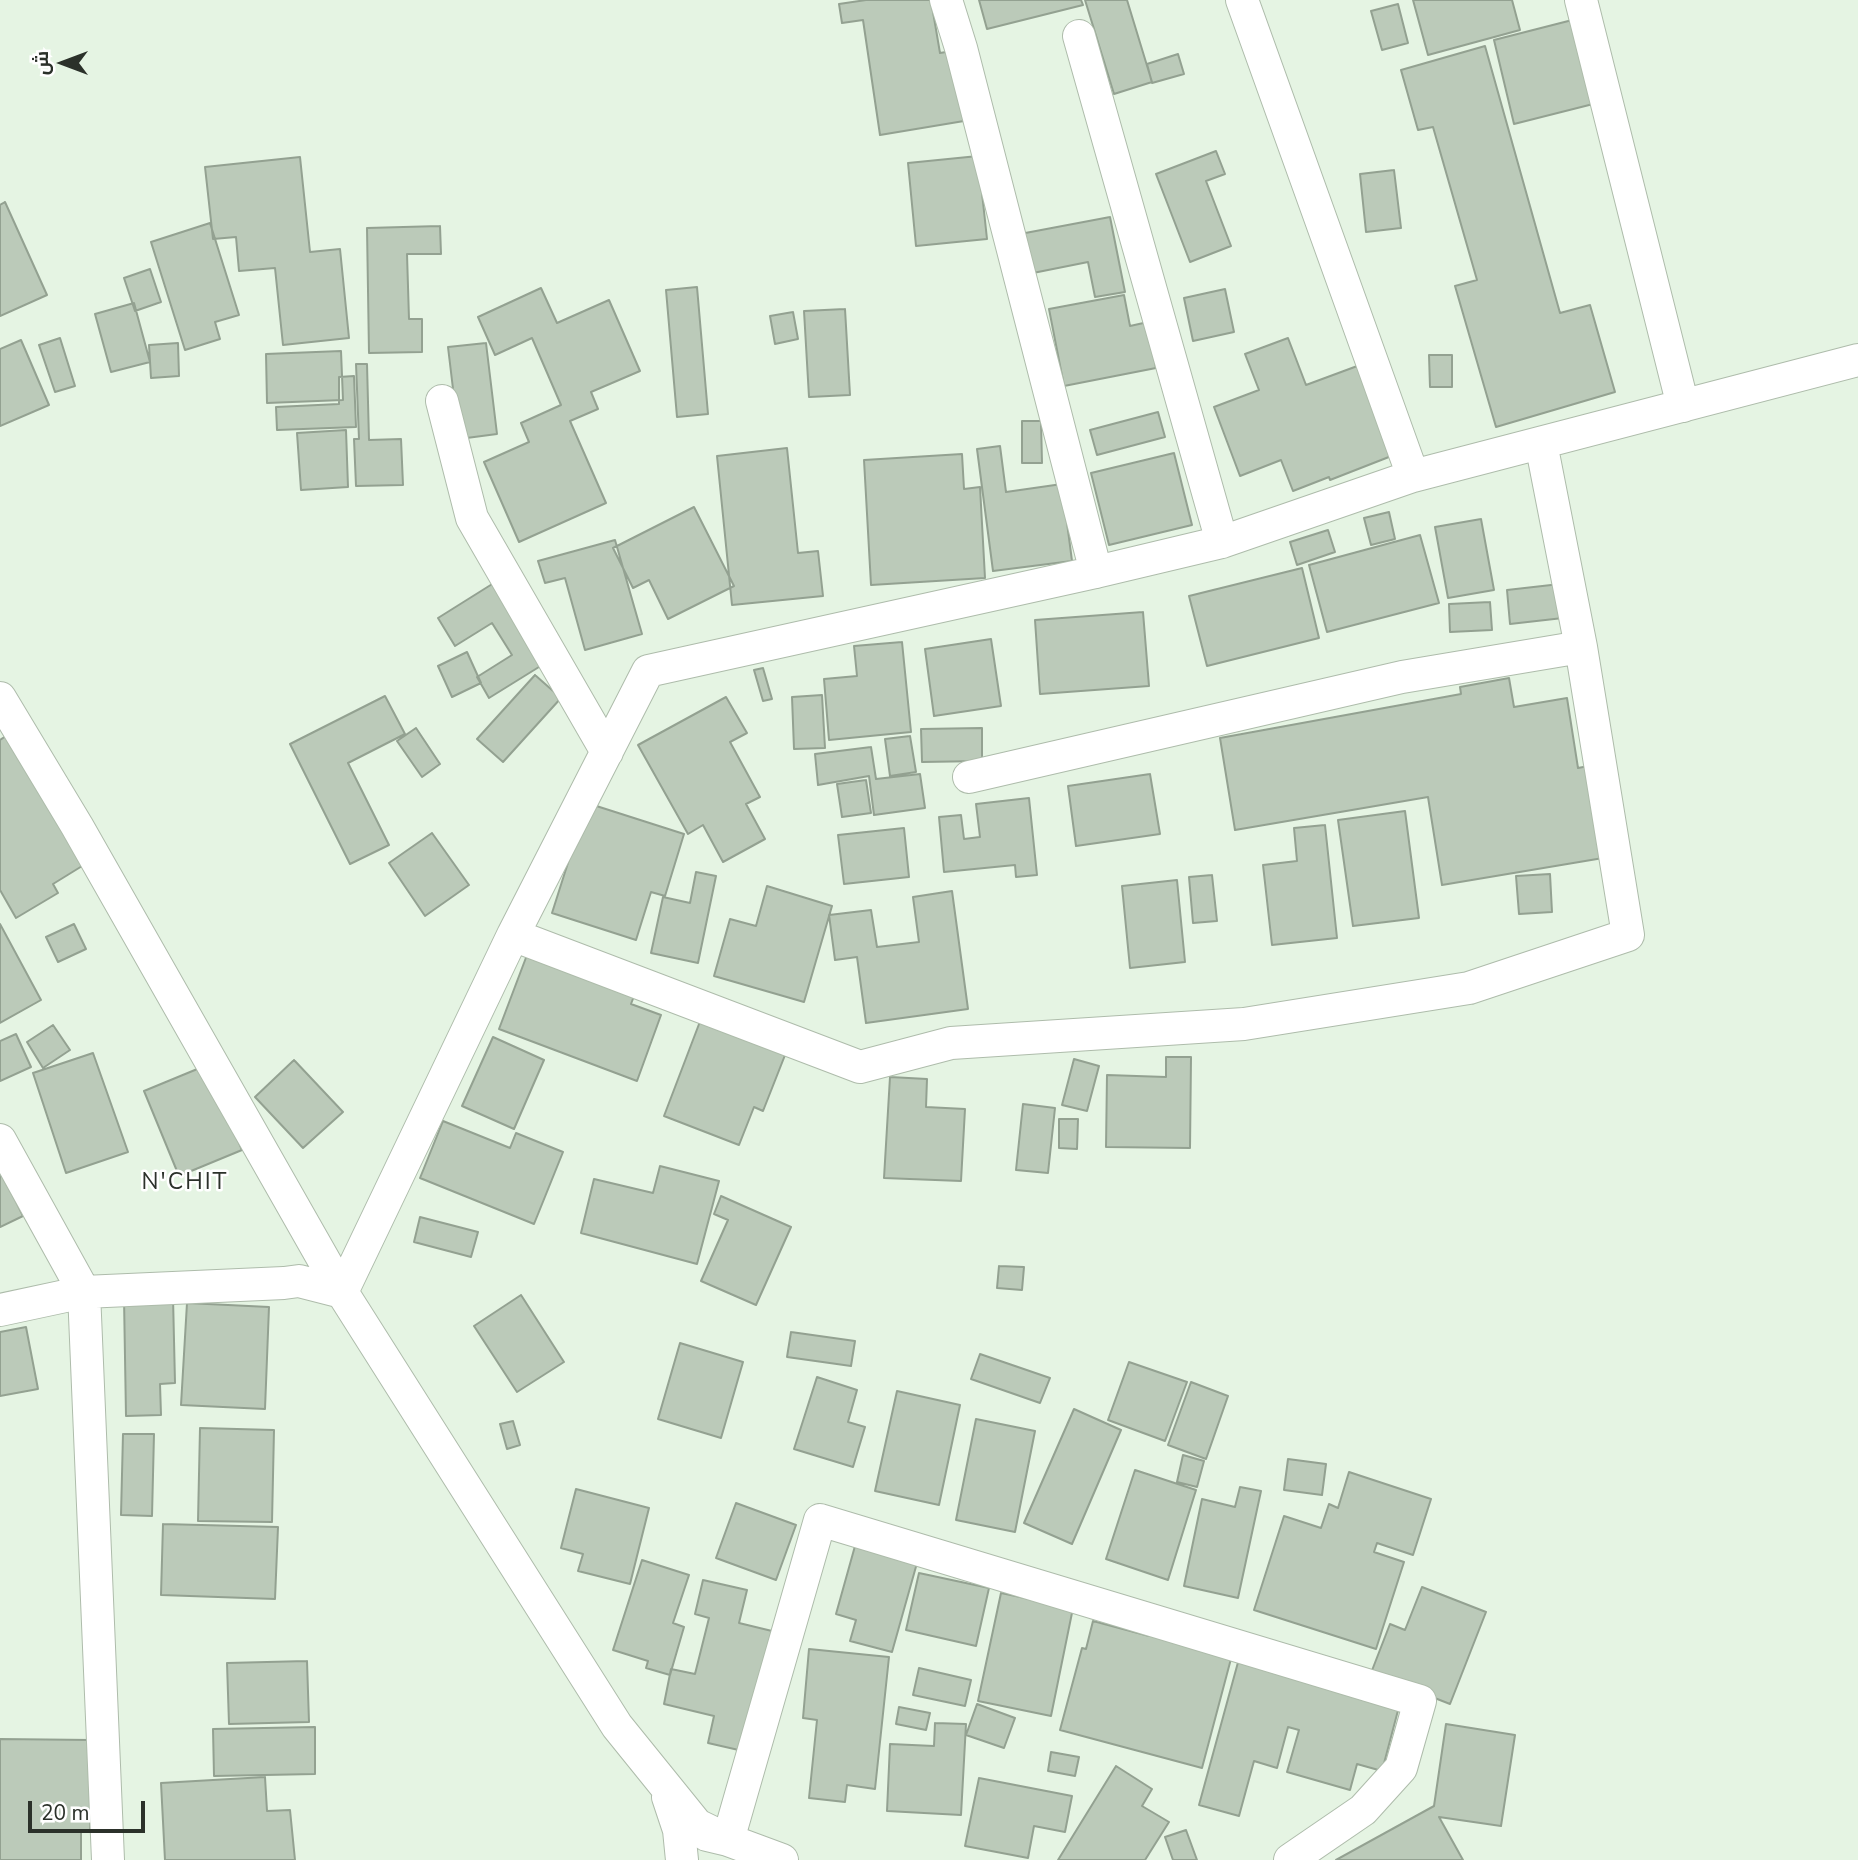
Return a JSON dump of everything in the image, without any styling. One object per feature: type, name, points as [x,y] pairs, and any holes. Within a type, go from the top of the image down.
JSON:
[{"type":"street","points":[[946,0],[961,48],[1096,572]]},
{"type":"street","points":[[1242,0],[1413,475]]},
{"type":"street","points":[[1581,0],[1683,406]]},
{"type":"street","points":[[1079,36],[1222,542]]},
{"type":"street","points":[[342,1292],[513,935],[648,671],[1222,542],[1413,475],[1858,360]]},
{"type":"street","points":[[442,401],[472,518],[607,752]]},
{"type":"street","points":[[513,935],[860,1067],[951,1043],[1244,1024],[1469,988],[1628,935],[1581,647],[1542,443]]},
{"type":"street","points":[[969,777],[1402,677],[1581,647]]},
{"type":"street","points":[[0,698],[77,826],[342,1292],[617,1726],[697,1825],[782,1860]]},
{"type":"street","points":[[0,1140],[84,1292],[108,1860]]},
{"type":"street","points":[[0,1310],[84,1292],[299,1281],[342,1292]]},
{"type":"street","points":[[728,1840],[820,1520],[1420,1701],[1401,1768],[1363,1810],[1290,1860]]},
{"type":"street","points":[[664,1783],[681,1845],[728,1840]]},
{"type":"building","points":[[866,0],[931,0],[940,53],[958,50],[970,120],[880,135],[863,20],[842,23],[839,4]]},
{"type":"building","points":[[979,0],[1081,0],[1083,5],[987,29]]},
{"type":"building","points":[[1085,0],[1127,0],[1152,82],[1114,94]]},
{"type":"building","points":[[1413,0],[1512,0],[1520,30],[1428,55]]},
{"type":"building","points":[[1398,4],[1408,43],[1382,50],[1371,11]]},
{"type":"building","points":[[1584,17],[1605,101],[1514,124],[1494,40]]},
{"type":"building","points":[[1485,46],[1560,313],[1590,305],[1615,392],[1496,427],[1455,286],[1477,280],[1433,127],[1418,130],[1401,70]]},
{"type":"building","points":[[1178,54],[1184,74],[1152,83],[1147,64]]},
{"type":"building","points":[[1216,151],[1225,174],[1206,181],[1231,246],[1190,262],[1156,174]]},
{"type":"building","points":[[978,156],[987,239],[916,246],[908,163]]},
{"type":"building","points":[[300,157],[310,252],[340,249],[349,338],[283,345],[275,268],[239,271],[236,237],[213,239],[205,167]]},
{"type":"building","points":[[1394,170],[1401,228],[1366,232],[1360,174]]},
{"type":"building","points":[[5,202],[47,295],[0,316],[0,205]]},
{"type":"building","points":[[1110,217],[1125,292],[1095,297],[1088,262],[1028,274],[1020,234]]},
{"type":"building","points":[[210,223],[239,315],[215,322],[220,339],[185,350],[151,242]]},
{"type":"building","points":[[440,226],[441,254],[407,254],[409,319],[422,319],[422,352],[369,353],[367,228]]},
{"type":"building","points":[[150,269],[161,302],[135,311],[124,278]]},
{"type":"building","points":[[697,287],[708,414],[677,417],[666,290]]},
{"type":"building","points":[[541,288],[557,323],[609,300],[640,371],[591,392],[598,409],[570,421],[606,503],[519,542],[484,462],[529,442],[521,423],[561,405],[532,338],[495,355],[478,317]]},
{"type":"building","points":[[1225,289],[1234,332],[1193,341],[1184,298]]},
{"type":"building","points":[[1124,295],[1130,326],[1148,322],[1156,368],[1064,386],[1049,309]]},
{"type":"building","points":[[134,303],[150,362],[111,372],[95,314]]},
{"type":"building","points":[[845,309],[850,395],[809,397],[804,311]]},
{"type":"building","points":[[793,312],[798,339],[775,344],[770,316]]},
{"type":"building","points":[[60,338],[75,386],[55,392],[39,345]]},
{"type":"building","points":[[1288,338],[1306,385],[1360,365],[1394,455],[1293,491],[1281,460],[1240,476],[1214,407],[1259,390],[1245,354]]},
{"type":"building","points":[[21,340],[49,405],[0,426],[0,349]]},
{"type":"building","points":[[178,343],[179,376],[151,378],[149,345]]},
{"type":"building","points":[[486,343],[497,434],[459,439],[448,347]]},
{"type":"building","points":[[341,351],[343,400],[267,403],[266,354]]},
{"type":"building","points":[[1429,355],[1452,355],[1452,387],[1430,387]]},
{"type":"building","points":[[356,364],[367,364],[369,440],[401,439],[403,485],[356,486],[354,439],[359,439]]},
{"type":"building","points":[[354,376],[356,427],[277,430],[276,407],[339,404],[339,377]]},
{"type":"building","points":[[1158,412],[1165,437],[1097,455],[1090,430]]},
{"type":"building","points":[[1022,421],[1041,421],[1042,463],[1022,463]]},
{"type":"building","points":[[346,430],[348,487],[301,490],[297,433]]},
{"type":"building","points":[[1000,446],[1006,492],[1062,484],[1072,561],[993,571],[977,449]]},
{"type":"building","points":[[787,448],[798,553],[818,551],[823,596],[732,605],[717,456]]},
{"type":"building","points":[[1174,453],[1192,525],[1109,545],[1091,473]]},
{"type":"building","points":[[962,454],[964,489],[980,487],[985,578],[871,585],[864,460]]},
{"type":"building","points":[[694,507],[734,586],[668,619],[649,580],[633,588],[613,548]]},
{"type":"building","points":[[1389,512],[1395,539],[1371,545],[1364,518]]},
{"type":"building","points":[[1481,519],[1494,590],[1448,598],[1435,527]]},
{"type":"building","points":[[1328,530],[1335,552],[1297,565],[1290,542]]},
{"type":"building","points":[[1420,535],[1439,603],[1327,632],[1309,565]]},
{"type":"building","points":[[615,540],[642,634],[585,650],[565,578],[545,583],[538,561]]},
{"type":"building","points":[[1302,568],[1319,638],[1207,666],[1189,596]]},
{"type":"building","points":[[497,581],[547,662],[489,698],[477,677],[512,655],[492,623],[455,646],[438,618]]},
{"type":"building","points":[[1560,584],[1563,618],[1510,624],[1507,590]]},
{"type":"building","points":[[1490,602],[1492,630],[1450,632],[1449,604]]},
{"type":"building","points":[[1143,612],[1149,686],[1040,694],[1035,620]]},
{"type":"building","points":[[991,639],[1001,706],[934,716],[925,649]]},
{"type":"building","points":[[902,642],[911,732],[829,740],[824,679],[857,676],[854,646]]},
{"type":"building","points":[[467,652],[481,683],[452,697],[438,666]]},
{"type":"building","points":[[763,668],[772,699],[763,701],[754,670]]},
{"type":"building","points":[[535,675],[561,698],[503,762],[477,739]]},
{"type":"building","points":[[1509,678],[1514,707],[1567,698],[1578,768],[1594,765],[1609,857],[1442,885],[1428,797],[1235,830],[1220,738],[1461,694],[1460,687]]},
{"type":"building","points":[[822,695],[825,748],[794,749],[792,697]]},
{"type":"building","points":[[385,696],[405,734],[348,763],[389,845],[350,864],[290,744]]},
{"type":"building","points":[[726,697],[747,733],[730,742],[760,797],[746,804],[765,839],[723,862],[703,825],[688,834],[638,745]]},
{"type":"building","points":[[416,728],[440,764],[422,777],[397,741]]},
{"type":"building","points":[[982,728],[982,761],[922,762],[921,729]]},
{"type":"building","points":[[9,734],[87,863],[53,884],[58,893],[16,918],[0,890],[0,740]]},
{"type":"building","points":[[910,736],[916,772],[890,776],[885,739]]},
{"type":"building","points":[[871,747],[876,779],[920,774],[925,808],[874,815],[869,776],[818,785],[815,754]]},
{"type":"building","points":[[1150,774],[1160,834],[1076,846],[1068,786]]},
{"type":"building","points":[[866,780],[871,813],[842,817],[837,784]]},
{"type":"building","points":[[1029,798],[1037,875],[1016,877],[1015,865],[944,872],[939,817],[961,815],[964,839],[980,837],[976,804]]},
{"type":"building","points":[[587,803],[684,834],[665,896],[651,892],[636,940],[552,913]]},
{"type":"building","points":[[1405,811],[1419,918],[1353,926],[1338,820]]},
{"type":"building","points":[[1325,825],[1337,938],[1272,945],[1263,865],[1297,861],[1294,828]]},
{"type":"building","points":[[904,828],[909,877],[844,884],[838,835]]},
{"type":"building","points":[[432,833],[469,885],[425,916],[389,863]]},
{"type":"building","points":[[696,872],[716,876],[698,963],[651,953],[663,897],[690,903]]},
{"type":"building","points":[[1550,874],[1552,912],[1519,914],[1516,876]]},
{"type":"building","points":[[1212,875],[1217,921],[1193,923],[1189,877]]},
{"type":"building","points":[[1177,880],[1185,962],[1130,968],[1122,886]]},
{"type":"building","points":[[767,886],[832,906],[804,1002],[714,976],[730,919],[756,926]]},
{"type":"building","points":[[952,891],[968,1009],[866,1023],[857,957],[835,960],[829,915],[871,910],[877,947],[919,942],[913,897]]},
{"type":"building","points":[[0,924],[41,1000],[0,1023]]},
{"type":"building","points":[[74,924],[86,949],[58,962],[46,937]]},
{"type":"building","points":[[530,947],[637,988],[631,1004],[661,1015],[637,1081],[499,1029]]},
{"type":"building","points":[[704,1011],[789,1045],[763,1111],[754,1107],[739,1145],[664,1116]]},
{"type":"building","points":[[53,1025],[70,1050],[43,1068],[27,1042]]},
{"type":"building","points":[[16,1034],[31,1067],[0,1081],[0,1041]]},
{"type":"building","points":[[493,1037],[544,1060],[514,1129],[462,1106]]},
{"type":"building","points":[[93,1053],[128,1152],[66,1173],[33,1073]]},
{"type":"building","points":[[1166,1057],[1191,1057],[1190,1148],[1106,1147],[1107,1075],[1166,1077]]},
{"type":"building","points":[[1074,1059],[1099,1066],[1087,1111],[1062,1105]]},
{"type":"building","points":[[294,1060],[343,1112],[303,1148],[255,1097]]},
{"type":"building","points":[[207,1065],[242,1150],[179,1176],[144,1091]]},
{"type":"building","points":[[890,1077],[927,1079],[926,1107],[965,1109],[961,1181],[884,1178]]},
{"type":"building","points":[[1023,1104],[1055,1108],[1048,1173],[1016,1170]]},
{"type":"building","points":[[1059,1119],[1078,1119],[1077,1149],[1059,1148]]},
{"type":"building","points":[[443,1121],[510,1148],[516,1133],[563,1152],[534,1224],[420,1178]]},
{"type":"building","points":[[660,1166],[719,1181],[697,1264],[581,1233],[594,1179],[653,1193]]},
{"type":"building","points":[[0,1168],[23,1216],[0,1227]]},
{"type":"building","points":[[721,1196],[791,1227],[756,1305],[701,1281],[728,1220],[714,1214]]},
{"type":"building","points":[[420,1217],[478,1232],[471,1257],[414,1242]]},
{"type":"building","points":[[999,1266],[1024,1267],[1022,1290],[997,1288]]},
{"type":"building","points":[[521,1295],[564,1362],[517,1392],[474,1326]]},
{"type":"building","points":[[173,1297],[175,1383],[160,1384],[161,1415],[126,1416],[124,1298]]},
{"type":"building","points":[[187,1303],[269,1307],[265,1409],[181,1405]]},
{"type":"building","points":[[26,1327],[38,1389],[0,1396],[0,1332]]},
{"type":"building","points":[[791,1332],[855,1341],[851,1366],[787,1357]]},
{"type":"building","points":[[680,1343],[743,1362],[721,1438],[658,1419]]},
{"type":"building","points":[[980,1354],[1050,1378],[1040,1403],[971,1379]]},
{"type":"building","points":[[1129,1362],[1187,1382],[1165,1441],[1108,1420]]},
{"type":"building","points":[[817,1377],[857,1390],[848,1422],[865,1427],[853,1467],[794,1449]]},
{"type":"building","points":[[1191,1382],[1228,1396],[1206,1459],[1168,1445]]},
{"type":"building","points":[[897,1391],[960,1405],[939,1505],[875,1491]]},
{"type":"building","points":[[1074,1409],[1121,1430],[1072,1544],[1024,1523]]},
{"type":"building","points":[[976,1419],[1035,1431],[1015,1532],[956,1520]]},
{"type":"building","points":[[513,1421],[520,1445],[507,1449],[500,1424]]},
{"type":"building","points":[[200,1428],[274,1430],[272,1522],[198,1521]]},
{"type":"building","points":[[123,1434],[154,1434],[152,1516],[121,1515]]},
{"type":"building","points":[[1183,1455],[1204,1461],[1197,1487],[1177,1482]]},
{"type":"building","points":[[1288,1459],[1326,1464],[1322,1495],[1284,1490]]},
{"type":"building","points":[[1135,1470],[1196,1490],[1168,1580],[1106,1559]]},
{"type":"building","points":[[1349,1472],[1431,1499],[1413,1555],[1377,1543],[1374,1552],[1404,1562],[1376,1649],[1254,1610],[1284,1516],[1321,1528],[1329,1504],[1338,1508]]},
{"type":"building","points":[[1240,1487],[1261,1491],[1238,1598],[1184,1586],[1202,1499],[1235,1507]]},
{"type":"building","points":[[576,1489],[649,1508],[630,1584],[578,1571],[583,1554],[561,1548]]},
{"type":"building","points":[[736,1503],[796,1525],[776,1580],[716,1558]]},
{"type":"building","points":[[163,1524],[278,1527],[275,1599],[161,1595]]},
{"type":"building","points":[[855,1546],[917,1563],[892,1652],[850,1641],[856,1620],[836,1614]]},
{"type":"building","points":[[642,1560],[689,1575],[673,1623],[684,1627],[670,1675],[646,1668],[648,1661],[613,1650]]},
{"type":"building","points":[[919,1573],[989,1588],[976,1646],[906,1630]]},
{"type":"building","points":[[703,1580],[747,1590],[739,1623],[772,1631],[743,1751],[708,1743],[714,1716],[664,1704],[671,1669],[695,1674],[709,1618],[695,1614]]},
{"type":"building","points":[[1422,1587],[1486,1612],[1450,1704],[1371,1673],[1390,1624],[1405,1630]]},
{"type":"building","points":[[1001,1593],[1073,1608],[1051,1716],[978,1701]]},
{"type":"building","points":[[1093,1621],[1232,1655],[1202,1768],[1060,1730],[1082,1648],[1086,1649]]},
{"type":"building","points":[[809,1649],[889,1657],[875,1789],[847,1785],[845,1802],[809,1798],[817,1720],[803,1718]]},
{"type":"building","points":[[1240,1655],[1401,1699],[1382,1771],[1357,1764],[1350,1790],[1287,1772],[1299,1730],[1288,1727],[1277,1768],[1254,1761],[1239,1816],[1199,1805]]},
{"type":"building","points":[[307,1661],[309,1722],[229,1724],[227,1663]]},
{"type":"building","points":[[919,1668],[971,1680],[965,1706],[913,1695]]},
{"type":"building","points":[[977,1704],[1015,1718],[1004,1748],[966,1735]]},
{"type":"building","points":[[899,1707],[930,1713],[926,1730],[896,1724]]},
{"type":"building","points":[[935,1723],[966,1724],[961,1815],[887,1811],[890,1744],[934,1746]]},
{"type":"building","points":[[1446,1724],[1515,1735],[1501,1826],[1439,1817],[1463,1860],[1336,1860],[1434,1806]]},
{"type":"building","points":[[315,1727],[315,1774],[214,1776],[213,1729]]},
{"type":"building","points":[[0,1739],[91,1740],[90,1832],[81,1832],[81,1860],[0,1860]]},
{"type":"building","points":[[1051,1752],[1079,1757],[1075,1776],[1048,1771]]},
{"type":"building","points":[[1116,1766],[1152,1789],[1142,1806],[1169,1822],[1145,1860],[1058,1860]]},
{"type":"building","points":[[265,1777],[267,1811],[290,1810],[295,1860],[165,1860],[161,1783]]},
{"type":"building","points":[[979,1778],[1072,1796],[1065,1832],[1034,1826],[1028,1858],[965,1846]]},
{"type":"building","points":[[1186,1830],[1197,1860],[1173,1860],[1165,1837]]},
{"type":"district","name":"N'CHIT","points":[[185,1183]]}]
